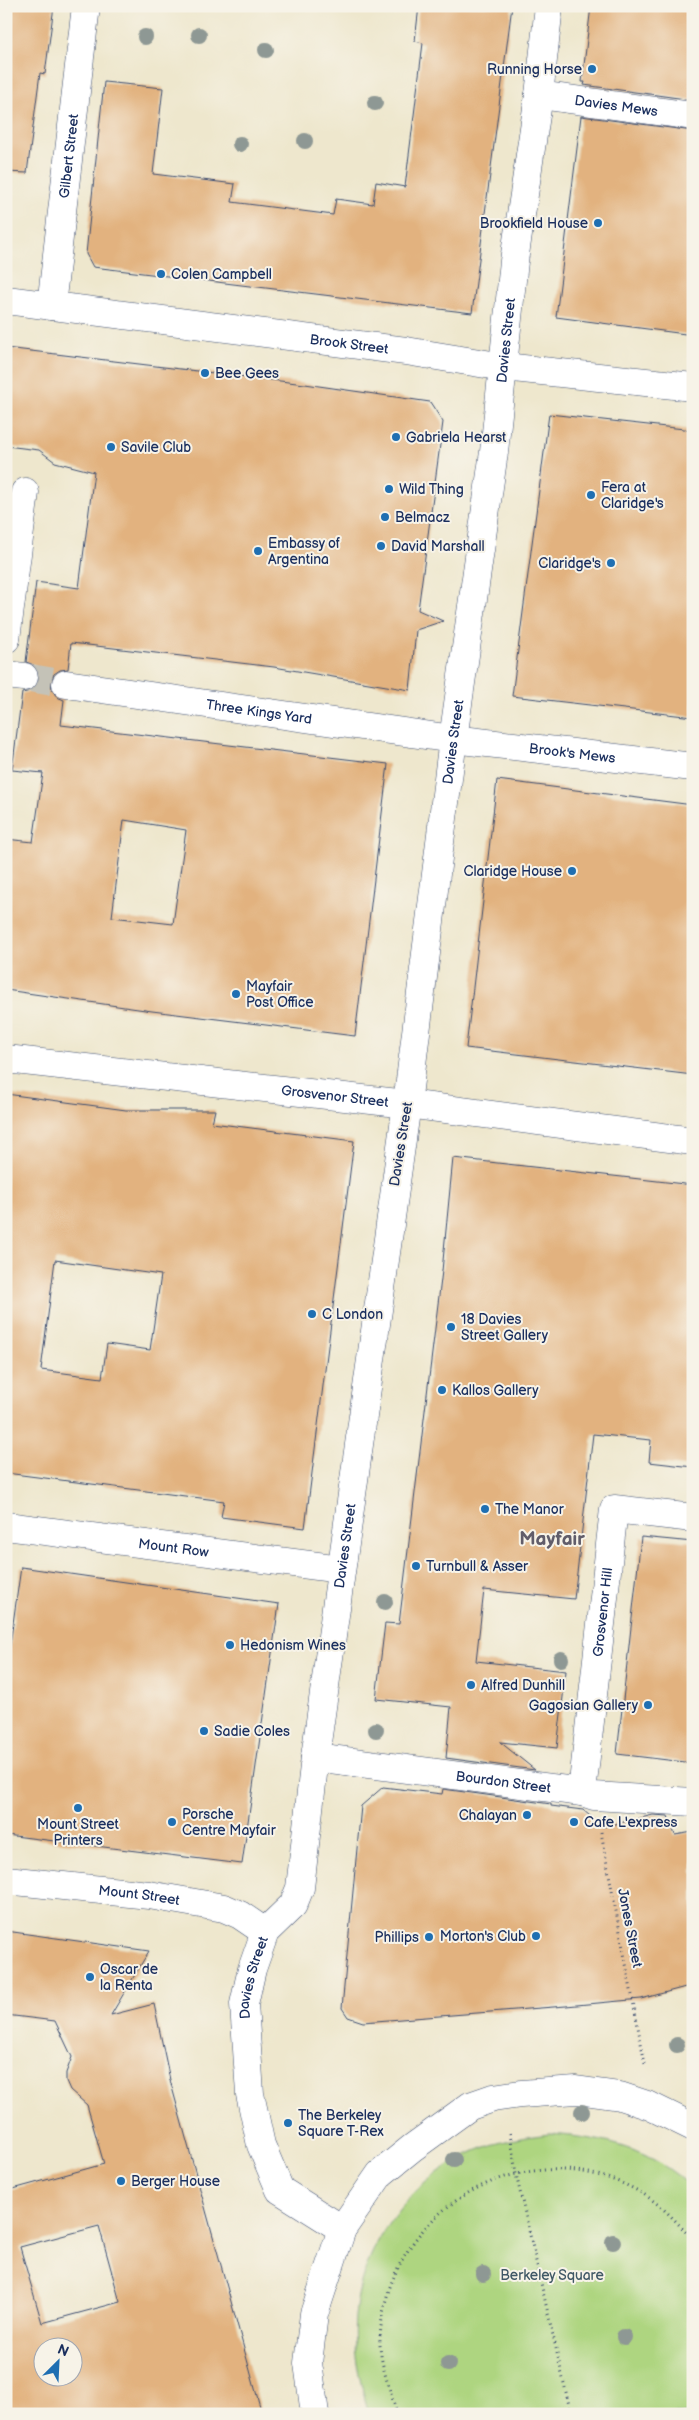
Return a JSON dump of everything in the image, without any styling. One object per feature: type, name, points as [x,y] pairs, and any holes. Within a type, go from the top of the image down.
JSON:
[{"type":"street","name":"Gilbert Street","points":[[51,306],[86,6]]},
{"type":"street","name":"Davies Street","points":[[342,2229],[288,2197],[280,2190],[261,2145],[250,2094],[244,2004],[252,1969],[265,1932],[293,1905],[300,1888],[315,1757],[407,1104],[453,739],[494,452],[514,261],[539,96],[549,6]]},
{"type":"street","name":"Davies Mews","points":[[539,96],[693,116]]},
{"type":"street","name":"Brook Street","points":[[6,300],[406,351],[504,367],[693,387]]},
{"type":"street","points":[[6,638],[26,492]]},
{"type":"street","name":"Three Kings Yard","points":[[66,684],[453,739]]},
{"type":"street","name":"Brook's Mews","points":[[453,739],[693,767]]},
{"type":"street","name":"Grosvenor Street","points":[[6,1059],[407,1104],[693,1141]]},
{"type":"street","name":"Grosvenor Hill","points":[[588,1794],[614,1509],[693,1518]]},
{"type":"street","name":"Mount Row","points":[[6,1526],[341,1569]]},
{"type":"street","name":"Bourdon Street","points":[[315,1757],[588,1794],[693,1802]]},
{"type":"street","name":"Mount Street","points":[[6,1880],[149,1895],[224,1908],[240,1915],[265,1932]]},
{"type":"street","points":[[315,2414],[308,2363],[314,2314],[342,2229],[380,2174],[470,2106],[493,2098],[576,2090],[620,2096],[650,2106],[693,2127]]},
{"type":"path","name":"Jones Street","points":[[588,1794],[645,2064]]},
{"type":"path","points":[[510,2133],[516,2174],[571,2414]]},
{"type":"path","points":[[397,2414],[380,2342],[385,2299],[401,2259],[426,2224],[459,2197],[498,2178],[534,2170],[571,2170],[607,2178],[640,2192],[670,2214],[693,2240]]},
{"type":"green space","name":"Berkeley Square","points":[[550,2134],[589,2139],[626,2148],[661,2164],[678,2175],[693,2189],[693,2414],[369,2414],[360,2381],[356,2356],[355,2316],[360,2287],[370,2258],[384,2232],[401,2207],[422,2185],[446,2167],[473,2152],[501,2142]]},
{"type":"building","points":[[6,6],[54,6],[45,74],[40,73],[27,173],[6,172]]},
{"type":"building","points":[[419,6],[512,6],[472,313],[93,267],[86,254],[104,82],[163,88],[153,174],[235,184],[232,202],[333,215],[336,199],[373,204],[376,182],[405,187],[423,43],[415,41]]},
{"type":"building","points":[[591,6],[693,6],[693,100],[584,85],[585,82],[582,82]]},
{"type":"building","points":[[581,116],[693,131],[693,335],[556,317]]},
{"type":"building","points":[[6,348],[305,384],[430,402],[443,422],[418,610],[443,621],[416,630],[410,690],[274,667],[71,643],[68,669],[60,670],[54,674],[51,681],[52,690],[57,697],[64,700],[61,725],[388,764],[355,1036],[152,1011],[6,990],[6,839],[33,842],[43,773],[12,770],[22,693],[31,691],[36,687],[39,679],[38,670],[34,665],[26,662],[36,582],[79,588],[94,472],[55,462],[39,450],[6,446]],"holes":[[[124,820],[186,830],[173,924],[112,917]]]},
{"type":"building","name":"Claridge's","points":[[549,414],[693,430],[693,717],[512,696]]},
{"type":"building","points":[[497,780],[693,805],[693,1075],[466,1048]]},
{"type":"building","points":[[6,1094],[126,1110],[215,1110],[212,1123],[354,1141],[305,1528],[221,1517],[224,1501],[6,1473]],"holes":[[[55,1260],[161,1275],[150,1350],[107,1344],[102,1378],[41,1370]]]},
{"type":"building","points":[[453,1158],[693,1185],[693,1467],[649,1462],[651,1440],[593,1434],[574,1599],[484,1590],[476,1661],[566,1671],[557,1748],[500,1742],[535,1770],[446,1758],[451,1707],[376,1699],[385,1623],[399,1624],[442,1271]]},
{"type":"building","points":[[641,1537],[693,1542],[693,1763],[617,1754]]},
{"type":"building","points":[[21,1567],[279,1604],[242,1864],[6,1835],[6,1673]]},
{"type":"building","points":[[383,1787],[442,1794],[443,1789],[551,1804],[551,1806],[583,1810],[603,1827],[653,1815],[668,1816],[675,1835],[693,1832],[693,1985],[641,1999],[566,2006],[363,2022],[348,2017],[342,2008],[361,1806]]},
{"type":"building","points":[[6,1931],[149,1951],[111,2015],[154,2004],[170,2080],[262,2414],[6,2414],[6,2191],[104,2164],[87,2105],[70,2090],[66,2081],[66,2073],[72,2057],[55,2021],[6,2015]],"holes":[[[99,2226],[120,2302],[42,2323],[20,2247]]]},
{"type":"tunnel","points":[[24,677],[66,684]]},
{"type":"place","name":"Running Horse","points":[[592,69]]},
{"type":"place","name":"Brookfield House","points":[[598,223]]},
{"type":"place","name":"Colen Campbell","points":[[161,274]]},
{"type":"place","name":"Bee Gees","points":[[205,373]]},
{"type":"place","name":"Gabriela Hearst","points":[[396,437]]},
{"type":"place","name":"Savile Club","points":[[111,447]]},
{"type":"place","name":"Wild Thing","points":[[389,489]]},
{"type":"place","name":"Fera at Claridge's","points":[[591,495]]},
{"type":"place","name":"Belmacz","points":[[385,517]]},
{"type":"place","name":"David Marshall","points":[[381,546]]},
{"type":"place","name":"Embassy of Argentina","points":[[258,551]]},
{"type":"place","name":"Claridge's","points":[[611,563]]},
{"type":"place","name":"Claridge House","points":[[572,871]]},
{"type":"place","name":"Mayfair Post Office","points":[[236,994]]},
{"type":"place","name":"C London","points":[[312,1314]]},
{"type":"place","name":"18 Davies Street Gallery","points":[[451,1327]]},
{"type":"place","name":"Kallos Gallery","points":[[442,1390]]},
{"type":"place","name":"The Manor","points":[[485,1509]]},
{"type":"place","name":"Turnbull & Asser","points":[[416,1566]]},
{"type":"place","name":"Hedonism Wines","points":[[230,1645]]},
{"type":"place","name":"Alfred Dunhill","points":[[471,1685]]},
{"type":"place","name":"Gagosian Gallery","points":[[648,1705]]},
{"type":"place","name":"Sadie Coles","points":[[204,1731]]},
{"type":"place","name":"Mount Street Printers","points":[[78,1808]]},
{"type":"place","name":"Chalayan","points":[[527,1815]]},
{"type":"place","name":"Porsche Centre Mayfair","points":[[172,1822]]},
{"type":"place","name":"Cafe L'express","points":[[574,1822]]},
{"type":"place","name":"Morton's Club","points":[[536,1936]]},
{"type":"place","name":"Phillips","points":[[429,1937]]},
{"type":"place","name":"Oscar de la Renta","points":[[90,1977]]},
{"type":"place","name":"The Berkeley Square T-Rex","points":[[288,2123]]},
{"type":"place","name":"Berger House","points":[[121,2181]]},
{"type":"district","name":"Mayfair","points":[[552,1539]]}]
